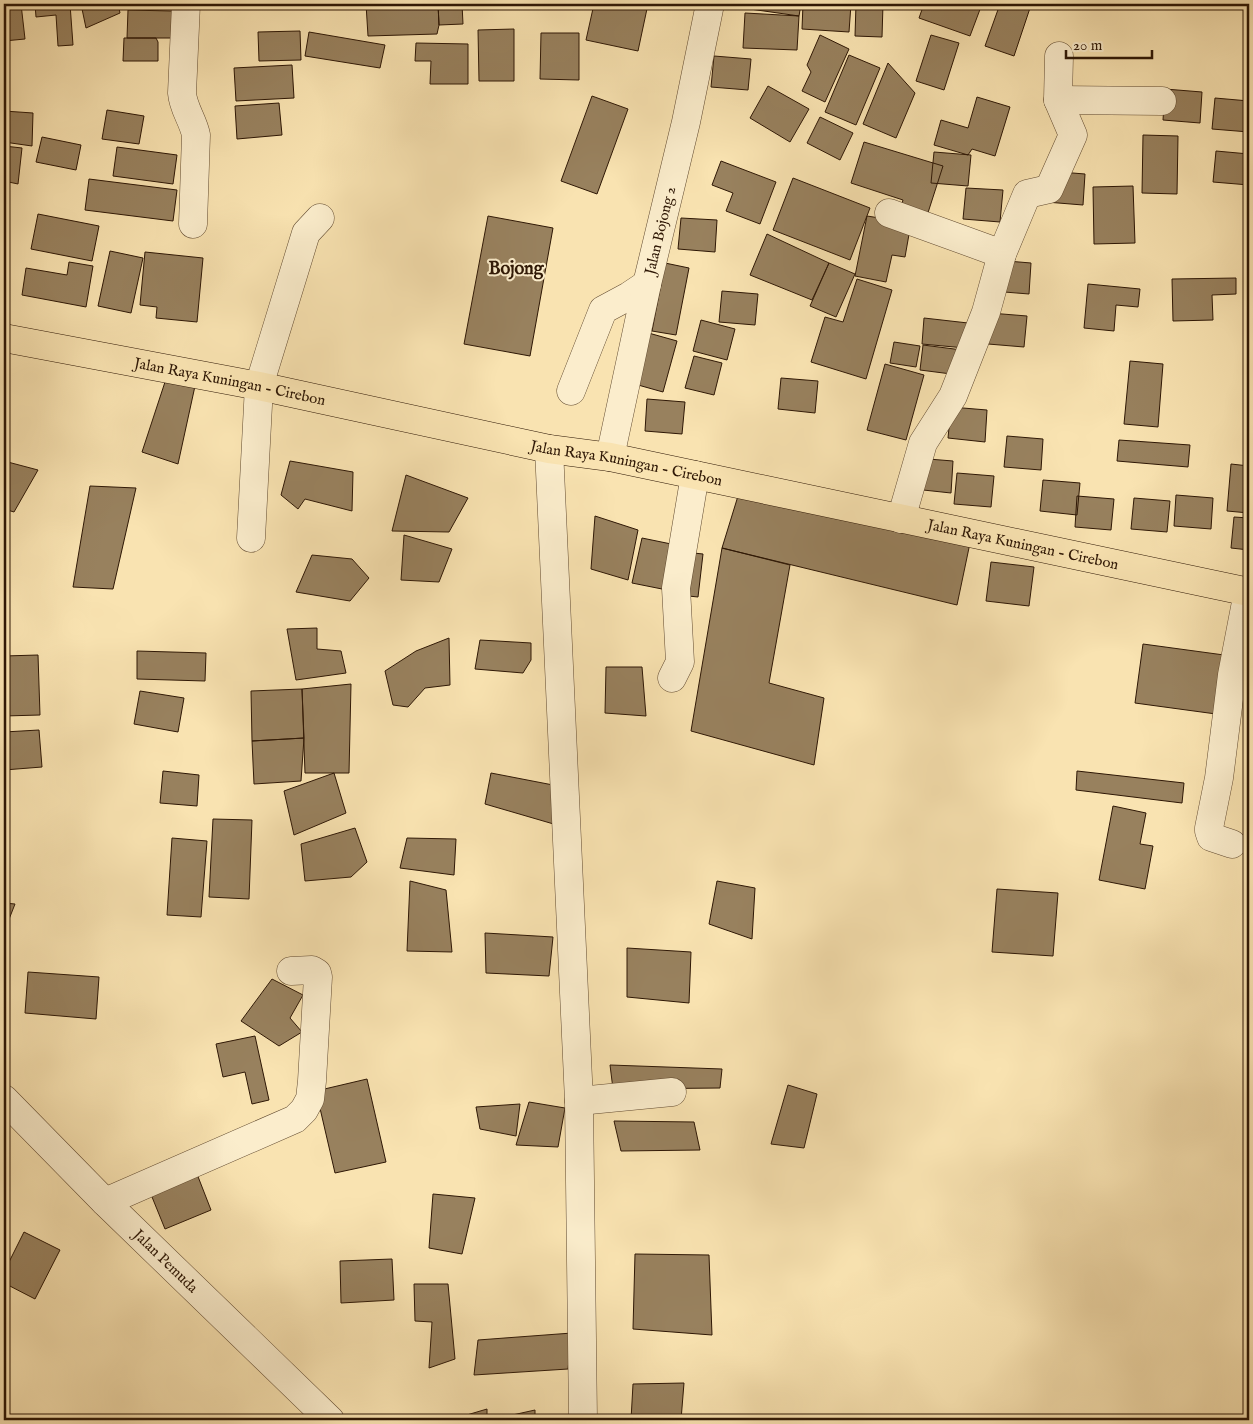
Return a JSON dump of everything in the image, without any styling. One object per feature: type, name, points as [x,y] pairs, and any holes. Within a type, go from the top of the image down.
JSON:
[{"type":"highway","name":"Jalan Raya Kuningan - Cirebon","points":[[4,338],[259,386],[549,449],[610,457],[1248,592]]},
{"type":"street","points":[[186,4],[182,93],[196,135],[193,224]]},
{"type":"street","name":"Jalan Bojong 2","points":[[610,457],[686,122],[710,4]]},
{"type":"street","points":[[901,519],[923,443],[952,396],[986,312],[1002,254],[1027,194],[1049,189],[1073,135],[1058,100],[1059,56]]},
{"type":"street","points":[[1058,100],[1162,101]]},
{"type":"street","points":[[889,213],[1002,254]]},
{"type":"street","points":[[251,538],[259,386],[306,233],[320,218]]},
{"type":"street","points":[[571,391],[603,310],[648,284]]},
{"type":"street","points":[[549,449],[579,1101],[583,1420]]},
{"type":"street","points":[[672,678],[680,662],[676,588],[695,475]]},
{"type":"street","points":[[1232,844],[1212,837],[1209,828],[1219,778],[1232,675],[1248,592]]},
{"type":"street","points":[[105,1202],[295,1119],[304,1110],[310,1099],[312,1081],[318,977],[317,973],[312,970],[291,971]]},
{"type":"street","points":[[579,1101],[672,1092]]},
{"type":"street","name":"Jalan Pemuda","points":[[4,1099],[105,1202],[330,1420]]},
{"type":"building","points":[[4,4],[21,4],[25,39],[4,41]]},
{"type":"building","points":[[35,4],[70,4],[73,45],[58,46],[56,15],[36,17]]},
{"type":"building","points":[[81,4],[118,4],[120,13],[86,28]]},
{"type":"building","points":[[129,4],[171,4],[130,6]]},
{"type":"building","points":[[366,4],[438,4],[439,25],[437,34],[368,36]]},
{"type":"building","points":[[438,4],[462,4],[463,24],[439,25]]},
{"type":"building","points":[[594,4],[648,4],[638,51],[586,40]]},
{"type":"building","points":[[751,4],[801,4],[799,16],[750,9]]},
{"type":"building","points":[[803,4],[851,4],[849,32],[802,29]]},
{"type":"building","points":[[856,4],[883,4],[882,37],[855,36]]},
{"type":"building","points":[[924,4],[982,4],[970,36],[919,18]]},
{"type":"building","points":[[1000,4],[1018,4],[1030,8],[1014,56],[985,46]]},
{"type":"building","points":[[128,10],[172,11],[171,38],[127,38]]},
{"type":"building","points":[[745,13],[799,16],[797,50],[743,48]]},
{"type":"building","points":[[514,29],[514,81],[479,81],[478,30]]},
{"type":"building","points":[[300,31],[301,60],[259,61],[258,32]]},
{"type":"building","points":[[309,32],[385,45],[380,68],[305,56]]},
{"type":"building","points":[[541,33],[579,33],[579,80],[540,79]]},
{"type":"building","points":[[820,35],[849,49],[825,102],[802,91],[811,72],[807,65]]},
{"type":"building","points":[[931,35],[959,43],[944,90],[916,81]]},
{"type":"building","points":[[124,38],[156,38],[158,42],[158,61],[123,61]]},
{"type":"building","points":[[416,43],[468,44],[468,84],[430,84],[431,61],[415,61]]},
{"type":"building","points":[[849,55],[880,68],[856,125],[825,112]]},
{"type":"building","points":[[714,56],[751,59],[748,90],[711,87]]},
{"type":"building","points":[[888,63],[915,93],[896,138],[863,124]]},
{"type":"building","points":[[292,65],[294,98],[236,101],[234,68]]},
{"type":"building","points":[[768,86],[809,109],[790,142],[750,118]]},
{"type":"building","points":[[1165,89],[1202,92],[1200,123],[1163,120]]},
{"type":"building","points":[[592,96],[628,109],[597,194],[561,181]]},
{"type":"building","points":[[977,97],[1010,107],[995,156],[972,149],[968,155],[934,145],[941,120],[968,128]]},
{"type":"building","points":[[1215,98],[1249,101],[1249,132],[1212,129]]},
{"type":"building","points":[[279,103],[282,135],[237,139],[235,106]]},
{"type":"building","points":[[107,110],[144,116],[139,144],[102,139]]},
{"type":"building","points":[[4,111],[33,113],[32,146],[4,142]]},
{"type":"building","points":[[820,117],[853,133],[840,160],[807,143]]},
{"type":"building","points":[[1143,135],[1178,136],[1177,194],[1142,193]]},
{"type":"building","points":[[42,137],[81,145],[76,170],[36,162]]},
{"type":"building","points":[[864,142],[943,166],[925,222],[899,213],[903,200],[851,183]]},
{"type":"building","points":[[4,146],[22,148],[18,184],[4,181]]},
{"type":"building","points":[[117,147],[177,155],[173,184],[113,176]]},
{"type":"building","points":[[1216,151],[1249,154],[1249,185],[1213,182]]},
{"type":"building","points":[[934,152],[971,155],[968,186],[931,183]]},
{"type":"building","points":[[721,161],[776,182],[760,224],[726,211],[733,193],[712,185]]},
{"type":"building","points":[[1048,171],[1085,174],[1083,205],[1046,202]]},
{"type":"building","points":[[793,178],[870,208],[850,260],[773,230]]},
{"type":"building","points":[[89,179],[177,190],[173,221],[85,210]]},
{"type":"building","points":[[1133,186],[1135,243],[1094,244],[1093,187]]},
{"type":"building","points":[[966,188],[1003,190],[1000,222],[963,219]]},
{"type":"building","points":[[38,214],[99,226],[92,261],[31,249]]},
{"type":"building","points":[[488,216],[553,228],[530,356],[464,344]]},
{"type":"building","points":[[867,216],[911,223],[905,257],[892,255],[886,282],[855,276]]},
{"type":"building","points":[[681,218],[717,220],[715,252],[678,249]]},
{"type":"building","points":[[767,234],[829,263],[812,300],[750,275]]},
{"type":"building","points":[[110,251],[143,258],[131,313],[98,306]]},
{"type":"building","points":[[145,252],[203,258],[197,322],[156,318],[157,307],[140,305]]},
{"type":"building","points":[[995,260],[1031,263],[1029,294],[992,291]]},
{"type":"building","points":[[69,262],[93,266],[86,307],[22,295],[26,268],[67,275]]},
{"type":"building","points":[[665,263],[689,268],[676,335],[652,331]]},
{"type":"building","points":[[829,263],[855,274],[836,317],[810,306]]},
{"type":"building","points":[[1236,278],[1236,294],[1212,295],[1213,320],[1173,321],[1172,279]]},
{"type":"building","points":[[857,279],[892,290],[866,379],[811,362],[825,317],[843,322]]},
{"type":"building","points":[[1088,284],[1140,289],[1138,307],[1116,305],[1114,331],[1084,328]]},
{"type":"building","points":[[722,291],[758,294],[755,325],[719,322]]},
{"type":"building","points":[[990,313],[1027,316],[1024,347],[988,344]]},
{"type":"building","points":[[924,318],[968,323],[965,348],[922,344]]},
{"type":"building","points":[[701,320],[735,329],[727,360],[693,351]]},
{"type":"building","points":[[645,332],[677,341],[663,392],[631,383]]},
{"type":"building","points":[[894,342],[920,346],[916,367],[890,363]]},
{"type":"building","points":[[923,345],[962,350],[959,375],[920,370]]},
{"type":"building","points":[[694,356],[722,363],[714,395],[685,388]]},
{"type":"building","points":[[1130,361],[1163,364],[1158,427],[1124,424]]},
{"type":"building","points":[[885,364],[924,375],[906,440],[867,430]]},
{"type":"building","points":[[781,378],[818,381],[815,413],[778,409]]},
{"type":"building","points":[[165,382],[195,386],[178,464],[142,452]]},
{"type":"building","points":[[647,399],[685,402],[682,434],[645,431]]},
{"type":"building","points":[[951,407],[987,410],[985,442],[948,438]]},
{"type":"building","points":[[1007,436],[1043,439],[1041,470],[1004,467]]},
{"type":"building","points":[[1119,440],[1190,445],[1188,467],[1117,461]]},
{"type":"building","points":[[916,458],[953,461],[951,493],[914,489]]},
{"type":"building","points":[[4,461],[38,470],[14,512],[4,509]]},
{"type":"building","points":[[290,461],[353,472],[352,511],[305,499],[298,509],[281,495]]},
{"type":"building","points":[[1231,464],[1249,466],[1249,513],[1227,511]]},
{"type":"building","points":[[957,473],[994,476],[991,507],[954,504]]},
{"type":"building","points":[[406,475],[468,498],[449,532],[392,531]]},
{"type":"building","points":[[1043,480],[1080,483],[1077,515],[1040,511]]},
{"type":"building","points":[[90,486],[136,488],[113,589],[73,587]]},
{"type":"building","points":[[1176,495],[1213,498],[1211,529],[1174,526]]},
{"type":"building","points":[[738,496],[970,543],[957,605],[722,548]]},
{"type":"building","points":[[1077,496],[1114,499],[1111,530],[1075,527]]},
{"type":"building","points":[[1134,498],[1170,501],[1167,532],[1131,529]]},
{"type":"building","points":[[595,516],[638,530],[628,580],[591,569]]},
{"type":"building","points":[[1234,517],[1249,518],[1249,550],[1231,548]]},
{"type":"building","points":[[404,535],[452,549],[439,582],[401,580]]},
{"type":"building","points":[[642,538],[676,545],[667,590],[632,583]]},
{"type":"building","points":[[722,548],[790,565],[769,683],[824,698],[814,765],[691,731]]},
{"type":"building","points":[[684,552],[703,554],[698,597],[679,595]]},
{"type":"building","points":[[312,555],[352,559],[369,578],[350,601],[296,592]]},
{"type":"building","points":[[991,562],[1034,567],[1029,606],[986,601]]},
{"type":"building","points":[[317,628],[317,649],[341,651],[346,673],[296,680],[287,629]]},
{"type":"building","points":[[449,638],[450,685],[425,688],[408,707],[393,705],[385,671],[416,651]]},
{"type":"building","points":[[480,640],[531,643],[531,660],[523,673],[475,669]]},
{"type":"building","points":[[1143,644],[1224,655],[1216,714],[1135,703]]},
{"type":"building","points":[[137,651],[206,653],[205,681],[137,679]]},
{"type":"building","points":[[38,655],[40,715],[4,716],[4,656]]},
{"type":"building","points":[[606,667],[642,667],[646,716],[605,713]]},
{"type":"building","points":[[351,684],[349,773],[305,773],[302,689]]},
{"type":"building","points":[[302,689],[304,738],[252,741],[251,691]]},
{"type":"building","points":[[140,691],[184,698],[178,732],[134,724]]},
{"type":"building","points":[[39,730],[42,767],[4,770],[4,732]]},
{"type":"building","points":[[304,738],[301,781],[254,784],[252,741]]},
{"type":"building","points":[[163,771],[199,775],[197,806],[160,803]]},
{"type":"building","points":[[1077,771],[1184,783],[1182,803],[1076,790]]},
{"type":"building","points":[[334,773],[346,813],[294,835],[284,791]]},
{"type":"building","points":[[491,773],[553,785],[557,825],[485,804]]},
{"type":"building","points":[[1113,806],[1146,813],[1140,844],[1153,846],[1145,889],[1099,880]]},
{"type":"building","points":[[213,819],[252,820],[249,899],[209,897]]},
{"type":"building","points":[[355,828],[367,862],[351,877],[305,881],[301,844]]},
{"type":"building","points":[[172,838],[207,841],[201,917],[167,915]]},
{"type":"building","points":[[407,838],[456,839],[454,875],[400,868]]},
{"type":"building","points":[[410,881],[446,890],[452,952],[407,951]]},
{"type":"building","points":[[717,881],[755,888],[752,939],[709,924]]},
{"type":"building","points":[[997,889],[1058,893],[1053,956],[992,952]]},
{"type":"building","points":[[4,903],[15,904],[4,932]]},
{"type":"building","points":[[485,933],[553,937],[549,976],[486,973]]},
{"type":"building","points":[[627,948],[691,952],[689,1003],[627,997]]},
{"type":"building","points":[[28,972],[99,977],[96,1019],[25,1013]]},
{"type":"building","points":[[272,979],[303,995],[290,1018],[302,1032],[279,1046],[241,1021]]},
{"type":"building","points":[[255,1036],[269,1100],[252,1104],[245,1072],[223,1077],[216,1044]]},
{"type":"building","points":[[610,1065],[722,1069],[720,1088],[613,1089]]},
{"type":"building","points":[[367,1079],[386,1162],[335,1173],[316,1091]]},
{"type":"building","points":[[788,1085],[817,1094],[804,1148],[771,1144]]},
{"type":"building","points":[[529,1102],[565,1108],[558,1147],[516,1145]]},
{"type":"building","points":[[520,1104],[516,1136],[480,1129],[476,1107]]},
{"type":"building","points":[[614,1121],[694,1122],[700,1150],[621,1151]]},
{"type":"building","points":[[4,1159],[8,1159],[8,1190],[4,1190]]},
{"type":"building","points":[[197,1174],[211,1210],[165,1229],[150,1192]]},
{"type":"building","points":[[433,1194],[475,1198],[462,1254],[429,1248]]},
{"type":"building","points":[[24,1232],[60,1250],[35,1299],[4,1283],[4,1272]]},
{"type":"building","points":[[635,1254],[709,1255],[712,1335],[633,1329]]},
{"type":"building","points":[[392,1259],[394,1300],[341,1303],[340,1261]]},
{"type":"building","points":[[414,1284],[448,1284],[455,1359],[429,1368],[432,1322],[415,1321]]},
{"type":"building","points":[[572,1333],[568,1369],[474,1375],[478,1340]]},
{"type":"building","points":[[684,1383],[681,1420],[631,1420],[633,1384]]},
{"type":"building","points":[[487,1409],[487,1420],[450,1420]]},
{"type":"building","points":[[535,1410],[535,1420],[499,1420],[499,1418]]},
{"type":"district","name":"Bojong","points":[[516,269]]}]
